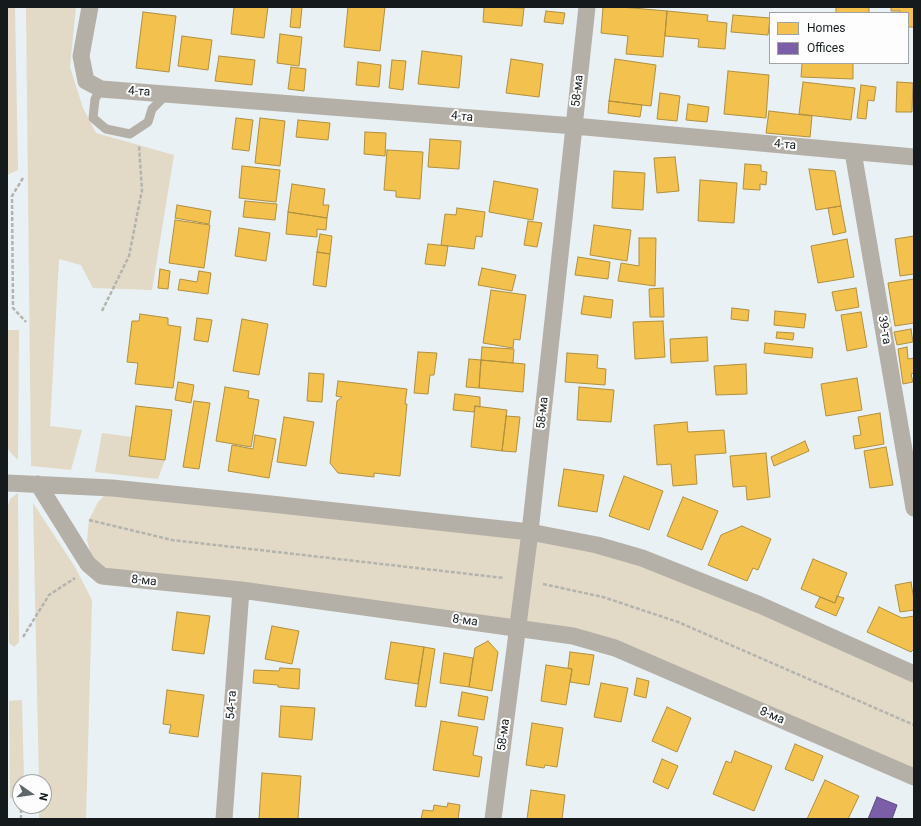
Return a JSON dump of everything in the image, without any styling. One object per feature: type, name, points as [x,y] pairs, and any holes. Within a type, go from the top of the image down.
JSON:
[{"type":"street","points":[[90,7],[81,56],[86,81],[101,89]]},
{"type":"street","name":"58-ма","points":[[493,819],[530,532],[587,7]]},
{"type":"street","name":"4-та","points":[[101,89],[574,126],[914,157]]},
{"type":"street","name":"39-та","points":[[853,152],[907,424],[914,508]]},
{"type":"street","points":[[7,482],[112,488],[530,532],[597,544],[642,558],[760,605],[914,674]]},
{"type":"street","points":[[38,484],[88,564],[102,576]]},
{"type":"street","name":"8-ма","points":[[102,576],[241,590],[573,636],[615,648],[914,777]]},
{"type":"street","name":"54-та","points":[[224,819],[241,590]]},
{"type":"lane","points":[[101,89],[95,99],[93,118],[106,129],[130,134],[148,122],[152,109],[167,94]]},
{"type":"path","points":[[102,311],[129,256],[142,190],[139,141],[148,122]]},
{"type":"path","points":[[23,178],[12,196],[13,308],[26,322]]},
{"type":"path","points":[[23,637],[49,595],[77,576],[102,576]]},
{"type":"shaded area","points":[[7,7],[15,7],[18,170],[7,175]]},
{"type":"shaded area","points":[[26,7],[76,7],[70,67],[83,108],[96,133],[174,155],[152,290],[93,288],[81,265],[59,259],[50,426],[82,430],[71,470],[31,466]]},
{"type":"shaded area","points":[[7,330],[19,330],[18,460],[9,451],[7,445]]},
{"type":"shaded area","points":[[102,433],[132,437],[129,456],[165,460],[158,479],[95,472]]},
{"type":"shaded area","points":[[112,488],[597,545],[914,674],[914,777],[615,648],[102,576],[92,559],[87,540],[89,520],[98,502]]},
{"type":"shaded area","points":[[18,493],[19,642],[14,647],[9,643],[7,509],[10,499]]},
{"type":"shaded area","points":[[33,503],[75,567],[92,600],[86,819],[39,819],[39,814],[52,814],[52,774],[39,774]]},
{"type":"shaded area","points":[[22,700],[24,774],[12,774],[12,798],[10,798],[9,701]]},
{"type":"building: Homes","points":[[234,7],[268,7],[264,38],[231,34]]},
{"type":"building: Homes","points":[[292,7],[302,7],[300,28],[290,27]]},
{"type":"building: Homes","points":[[348,7],[385,7],[380,51],[344,47]]},
{"type":"building: Homes","points":[[484,7],[524,8],[522,26],[483,22]]},
{"type":"building: Homes","points":[[603,7],[667,11],[663,57],[626,54],[628,36],[601,33]]},
{"type":"building: Homes","points":[[836,7],[869,7],[869,12],[836,12]]},
{"type":"building: Homes","points":[[891,7],[914,7],[914,27],[909,27],[909,12],[891,11]]},
{"type":"building: Homes","points":[[546,11],[565,13],[563,24],[544,22]]},
{"type":"building: Homes","points":[[667,11],[708,15],[707,21],[727,23],[725,49],[698,47],[699,39],[665,36]]},
{"type":"building: Homes","points":[[143,12],[176,16],[169,72],[136,68]]},
{"type":"building: Homes","points":[[733,15],[769,18],[768,35],[731,32]]},
{"type":"building: Homes","points":[[280,34],[302,37],[299,66],[277,63]]},
{"type":"building: Homes","points":[[182,36],[212,40],[208,70],[178,66]]},
{"type":"building: Homes","points":[[422,51],[462,56],[459,88],[418,84]]},
{"type":"building: Homes","points":[[219,56],[255,60],[252,85],[215,81]]},
{"type":"building: Homes","points":[[511,59],[543,64],[539,97],[506,93]]},
{"type":"building: Homes","points":[[615,59],[656,65],[651,106],[609,101]]},
{"type":"building: Homes","points":[[392,60],[406,61],[403,90],[389,88]]},
{"type":"building: Homes","points":[[358,62],[381,65],[379,87],[356,85]]},
{"type":"building: Homes","points":[[802,64],[853,64],[853,79],[801,77]]},
{"type":"building: Homes","points":[[291,67],[306,69],[304,91],[288,89]]},
{"type":"building: Homes","points":[[728,71],[769,75],[766,118],[724,114]]},
{"type":"building: Homes","points":[[803,82],[855,88],[851,120],[799,114]]},
{"type":"building: Homes","points":[[897,82],[913,83],[912,112],[896,112]]},
{"type":"building: Homes","points":[[861,85],[876,87],[874,101],[868,100],[866,119],[857,118]]},
{"type":"building: Homes","points":[[660,93],[680,96],[677,121],[657,119]]},
{"type":"building: Homes","points":[[609,101],[642,105],[640,117],[608,113]]},
{"type":"building: Homes","points":[[688,104],[709,107],[707,122],[686,120]]},
{"type":"building: Homes","points":[[769,111],[812,116],[810,137],[766,133]]},
{"type":"building: Homes","points":[[236,118],[253,120],[249,151],[232,149]]},
{"type":"building: Homes","points":[[260,118],[285,121],[280,166],[255,163]]},
{"type":"building: Homes","points":[[298,120],[330,123],[328,140],[296,137]]},
{"type":"building: Homes","points":[[365,132],[386,133],[385,156],[364,154]]},
{"type":"building: Homes","points":[[430,139],[461,141],[459,169],[428,167]]},
{"type":"building: Homes","points":[[387,150],[423,152],[420,199],[396,197],[396,191],[384,190]]},
{"type":"building: Homes","points":[[675,157],[679,191],[657,193],[654,158]]},
{"type":"building: Homes","points":[[745,164],[761,165],[761,171],[767,172],[766,185],[760,184],[760,190],[743,189]]},
{"type":"building: Homes","points":[[242,166],[280,170],[276,202],[239,198]]},
{"type":"building: Homes","points":[[809,169],[835,171],[841,206],[816,210]]},
{"type":"building: Homes","points":[[614,171],[645,173],[643,210],[612,208]]},
{"type":"building: Homes","points":[[700,180],[737,183],[734,223],[698,221]]},
{"type":"building: Homes","points":[[494,181],[538,189],[533,220],[489,212]]},
{"type":"building: Homes","points":[[292,184],[325,189],[323,205],[329,205],[327,218],[288,212]]},
{"type":"building: Homes","points":[[245,201],[277,204],[275,220],[243,217]]},
{"type":"building: Homes","points":[[177,205],[211,211],[209,224],[175,218]]},
{"type":"building: Homes","points":[[841,206],[846,232],[833,235],[828,208]]},
{"type":"building: Homes","points":[[457,208],[485,212],[482,237],[476,236],[474,249],[441,245],[445,214],[456,215]]},
{"type":"building: Homes","points":[[288,212],[327,218],[326,230],[317,229],[317,237],[286,234]]},
{"type":"building: Homes","points":[[175,220],[210,225],[204,268],[169,263]]},
{"type":"building: Homes","points":[[528,221],[542,223],[537,247],[524,245]]},
{"type":"building: Homes","points":[[594,225],[631,230],[627,261],[590,255]]},
{"type":"building: Homes","points":[[239,228],[270,233],[266,261],[235,256]]},
{"type":"building: Homes","points":[[320,234],[332,236],[330,254],[317,252]]},
{"type":"building: Homes","points":[[914,236],[914,274],[900,276],[895,239]]},
{"type":"building: Homes","points":[[639,238],[656,238],[655,286],[618,281],[621,263],[639,266]]},
{"type":"building: Homes","points":[[847,239],[854,277],[818,283],[811,246]]},
{"type":"building: Homes","points":[[428,244],[448,246],[445,266],[425,264]]},
{"type":"building: Homes","points":[[317,252],[330,254],[326,287],[313,285]]},
{"type":"building: Homes","points":[[578,257],[610,262],[608,279],[575,275]]},
{"type":"building: Homes","points":[[482,268],[516,275],[512,291],[478,285]]},
{"type":"building: Homes","points":[[160,269],[170,271],[168,289],[158,288]]},
{"type":"building: Homes","points":[[199,271],[211,273],[208,294],[178,290],[180,279],[197,282]]},
{"type":"building: Homes","points":[[914,279],[914,323],[895,326],[888,283]]},
{"type":"building: Homes","points":[[663,288],[664,317],[650,317],[649,289]]},
{"type":"building: Homes","points":[[856,288],[859,307],[836,311],[832,292]]},
{"type":"building: Homes","points":[[491,290],[526,295],[520,340],[514,339],[513,348],[483,343]]},
{"type":"building: Homes","points":[[584,296],[613,300],[611,318],[581,314]]},
{"type":"building: Homes","points":[[732,308],[749,310],[748,321],[731,319]]},
{"type":"building: Homes","points":[[775,311],[806,314],[804,328],[774,325]]},
{"type":"building: Homes","points":[[861,312],[867,347],[847,351],[841,315]]},
{"type":"building: Homes","points":[[140,314],[168,318],[168,325],[181,327],[173,388],[135,384],[138,363],[127,362],[132,321],[139,321]]},
{"type":"building: Homes","points":[[197,318],[212,320],[208,342],[194,340]]},
{"type":"building: Homes","points":[[242,319],[268,324],[259,375],[233,371]]},
{"type":"building: Homes","points":[[663,321],[665,357],[635,359],[633,322]]},
{"type":"building: Homes","points":[[911,329],[913,342],[897,345],[894,332]]},
{"type":"building: Homes","points":[[777,332],[794,333],[793,340],[776,338]]},
{"type":"building: Homes","points":[[707,337],[708,361],[671,363],[670,339]]},
{"type":"building: Homes","points":[[765,343],[813,348],[812,358],[764,353]]},
{"type":"building: Homes","points":[[482,347],[514,349],[513,363],[481,360]]},
{"type":"building: Homes","points":[[907,347],[908,359],[914,358],[914,373],[911,374],[913,382],[903,384],[898,349]]},
{"type":"building: Homes","points":[[418,352],[437,353],[434,375],[430,375],[428,394],[414,393]]},
{"type":"building: Homes","points":[[567,353],[598,355],[597,368],[606,369],[605,385],[565,382]]},
{"type":"building: Homes","points":[[469,359],[481,360],[479,388],[466,387]]},
{"type":"building: Homes","points":[[481,360],[525,364],[523,392],[479,388]]},
{"type":"building: Homes","points":[[746,364],[747,394],[716,395],[714,366]]},
{"type":"building: Homes","points":[[309,373],[324,374],[322,402],[307,401]]},
{"type":"building: Homes","points":[[857,378],[862,410],[826,416],[821,384]]},
{"type":"building: Homes","points":[[338,381],[407,389],[405,404],[407,404],[400,476],[374,473],[374,477],[338,473],[330,463],[337,401],[342,397],[336,396]]},
{"type":"building: Homes","points":[[178,382],[194,385],[191,403],[175,400]]},
{"type":"building: Homes","points":[[225,387],[249,391],[248,398],[259,400],[251,447],[216,441]]},
{"type":"building: Homes","points":[[579,387],[614,390],[611,422],[577,420]]},
{"type":"building: Homes","points":[[455,394],[480,397],[480,407],[475,406],[474,412],[453,410]]},
{"type":"building: Homes","points":[[194,401],[210,403],[199,469],[183,467]]},
{"type":"building: Homes","points":[[136,406],[172,410],[165,460],[129,456]]},
{"type":"building: Homes","points":[[475,406],[507,410],[502,451],[471,447]]},
{"type":"building: Homes","points":[[880,413],[884,444],[855,449],[853,436],[861,435],[858,417]]},
{"type":"building: Homes","points":[[506,416],[520,417],[516,452],[502,451]]},
{"type":"building: Homes","points":[[284,417],[314,422],[306,466],[277,462]]},
{"type":"building: Homes","points":[[687,422],[688,432],[724,430],[726,453],[695,455],[697,484],[673,486],[671,464],[657,465],[654,425]]},
{"type":"building: Homes","points":[[255,435],[276,439],[269,478],[228,471],[232,445],[253,449]]},
{"type":"building: Homes","points":[[805,441],[809,451],[774,466],[771,457]]},
{"type":"building: Homes","points":[[886,447],[893,485],[870,488],[864,451]]},
{"type":"building: Homes","points":[[766,453],[770,497],[747,500],[746,486],[733,487],[730,456]]},
{"type":"building: Homes","points":[[564,469],[604,475],[597,512],[558,506]]},
{"type":"building: Homes","points":[[624,476],[663,491],[649,530],[609,516]]},
{"type":"building: Homes","points":[[683,497],[718,511],[702,550],[667,536]]},
{"type":"building: Homes","points":[[742,526],[771,539],[758,570],[753,568],[747,581],[708,565],[721,535]]},
{"type":"building: Homes","points":[[813,559],[847,573],[835,603],[801,589]]},
{"type":"building: Homes","points":[[911,582],[914,610],[900,612],[895,585]]},
{"type":"building: Homes","points":[[837,596],[844,598],[836,616],[815,607],[820,597],[835,603]]},
{"type":"building: Homes","points":[[879,607],[902,618],[914,616],[914,649],[911,652],[867,632]]},
{"type":"building: Homes","points":[[177,612],[210,616],[204,654],[172,650]]},
{"type":"building: Homes","points":[[272,626],[299,631],[292,664],[265,659]]},
{"type":"building: Homes","points":[[488,641],[498,652],[492,691],[469,687],[475,648]]},
{"type":"building: Homes","points":[[391,642],[424,647],[418,684],[385,679]]},
{"type":"building: Homes","points":[[424,647],[435,649],[426,707],[415,706]]},
{"type":"building: Homes","points":[[570,652],[594,655],[589,685],[570,682],[572,669],[568,668]]},
{"type":"building: Homes","points":[[444,653],[473,658],[469,687],[440,683]]},
{"type":"building: Homes","points":[[546,665],[572,669],[566,705],[541,701]]},
{"type":"building: Homes","points":[[280,668],[300,669],[299,689],[278,687],[278,685],[253,683],[254,670],[279,671]]},
{"type":"building: Homes","points":[[637,678],[649,681],[646,698],[634,695]]},
{"type":"building: Homes","points":[[601,683],[628,688],[621,722],[594,717]]},
{"type":"building: Homes","points":[[167,690],[204,695],[198,737],[169,733],[171,725],[163,724]]},
{"type":"building: Homes","points":[[462,692],[488,697],[484,720],[458,716]]},
{"type":"building: Homes","points":[[281,706],[315,708],[312,740],[279,737]]},
{"type":"building: Homes","points":[[667,707],[691,718],[677,752],[652,741]]},
{"type":"building: Homes","points":[[441,721],[478,727],[473,755],[482,757],[479,777],[433,770]]},
{"type":"building: Homes","points":[[532,723],[563,728],[557,767],[545,765],[544,768],[526,765]]},
{"type":"building: Homes","points":[[795,744],[823,756],[813,781],[785,769]]},
{"type":"building: Homes","points":[[735,751],[772,766],[754,811],[713,794],[726,761],[731,763]]},
{"type":"building: Homes","points":[[662,759],[678,766],[668,789],[653,782]]},
{"type":"building: Homes","points":[[262,773],[301,776],[298,819],[259,819]]},
{"type":"building: Homes","points":[[825,780],[859,796],[848,819],[807,819]]},
{"type":"building: Homes","points":[[531,790],[565,795],[562,819],[527,819]]},
{"type":"building: Homes","points":[[448,803],[460,805],[458,819],[421,819],[423,810],[433,811],[434,805],[447,807]]},
{"type":"building: Offices","points":[[877,797],[897,805],[892,819],[868,819]]}]
